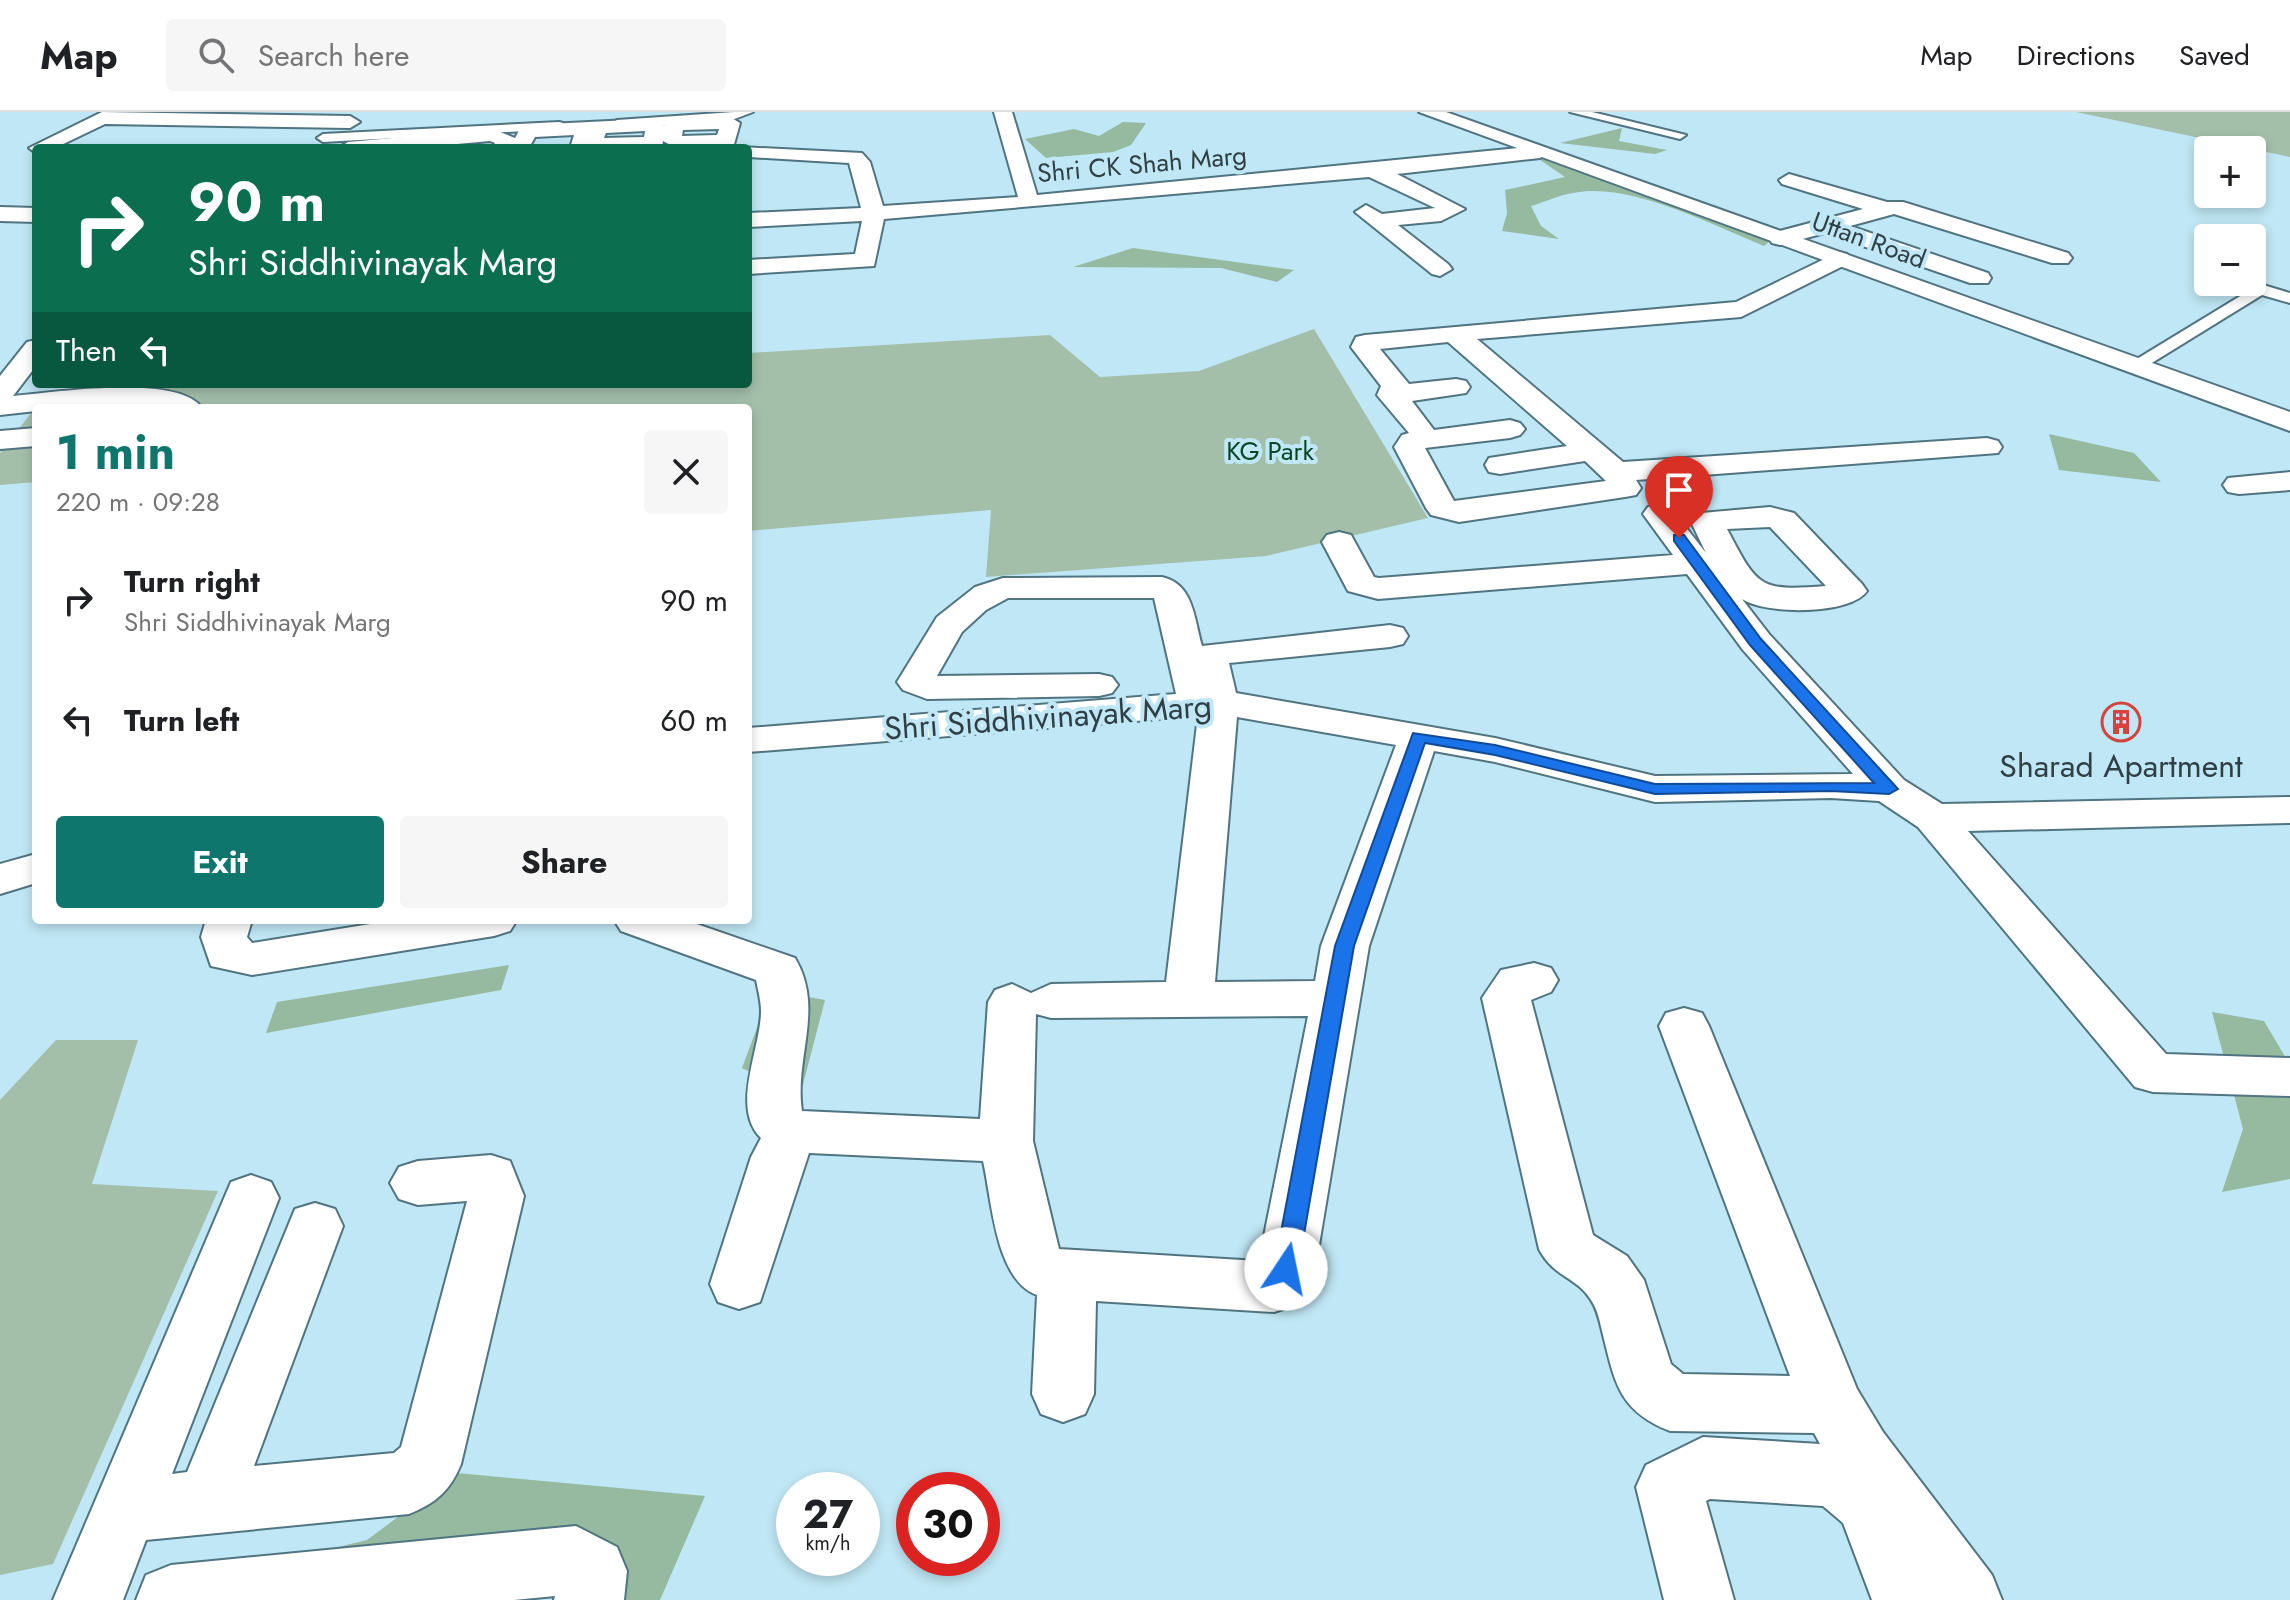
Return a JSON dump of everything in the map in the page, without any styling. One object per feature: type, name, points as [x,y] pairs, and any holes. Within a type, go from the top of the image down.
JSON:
[{"type":"street","points":[[315,143],[368,112]]},
{"type":"street","points":[[1003,112],[1027,195]]},
{"type":"street","name":"Uttan Road","points":[[1428,112],[2290,422]]},
{"type":"street","points":[[48,144],[102,118],[350,122]]},
{"type":"street","points":[[521,144],[528,131],[586,129],[581,144]]},
{"type":"street","points":[[401,144],[493,135],[505,137],[508,142],[506,144]]},
{"type":"street","points":[[752,151],[855,157],[860,162],[874,214],[866,261],[752,267]]},
{"type":"street","name":"Shri CK Shah Marg","points":[[752,220],[874,214],[1319,177],[1540,152]]},
{"type":"street","points":[[1374,171],[1454,209],[1441,214],[1378,221]]},
{"type":"street","points":[[778,174],[805,174],[811,185],[812,217]]},
{"type":"street","points":[[1319,177],[1440,269]]},
{"type":"street","points":[[1789,180],[1883,208]]},
{"type":"street","points":[[1780,238],[1895,207],[2060,258]]},
{"type":"street","points":[[0,214],[32,215]]},
{"type":"street","points":[[1825,225],[1979,278]]},
{"type":"street","points":[[1391,395],[1395,385],[1364,347],[1365,343],[1741,309],[1839,259]]},
{"type":"street","points":[[1454,333],[1605,461],[1625,488],[1459,512],[1442,508],[1409,447],[1413,441],[1510,429]]},
{"type":"street","points":[[5,379],[32,352]]},
{"type":"street","points":[[1379,366],[1428,359]]},
{"type":"street","points":[[1391,395],[1456,387]]},
{"type":"street","points":[[1391,395],[1420,428]]},
{"type":"street","points":[[0,406],[139,397],[172,399],[181,404]]},
{"type":"street","points":[[0,440],[32,437]]},
{"type":"street","points":[[1500,465],[1987,447]]},
{"type":"street","points":[[2239,485],[2290,481]]},
{"type":"street","points":[[1659,514],[1716,574],[1756,642],[1889,789]]},
{"type":"street","points":[[1339,542],[1360,584],[1378,589],[1716,574]]},
{"type":"street","points":[[1162,587],[1170,593],[1200,697],[927,688],[916,682],[933,642],[982,595],[1003,588],[1162,587]]},
{"type":"street","points":[[1189,997],[1200,697],[1209,658],[1217,653],[1390,636]]},
{"type":"street","name":"Shri Siddhivinayak Marg","points":[[752,740],[1200,697],[1495,750],[1655,789],[1831,785],[1889,789],[1933,818],[2153,1073],[2290,1077]]},
{"type":"street","points":[[1336,998],[1189,997],[1032,1001],[1006,1141],[1033,1261],[1046,1273],[1274,1287],[1286,1269],[1336,998],[1345,946],[1419,737]]},
{"type":"street","points":[[1933,818],[2290,810]]},
{"type":"street","points":[[0,879],[32,869]]},
{"type":"street","points":[[228,924],[224,937],[228,954],[252,959],[469,924]]},
{"type":"street","points":[[648,924],[778,970],[786,1010],[774,1100],[777,1122],[794,1131],[1006,1141]]},
{"type":"street","points":[[1534,980],[1518,982],[1506,998],[1568,1249],[1606,1273],[1623,1298],[1645,1380],[1670,1402],[1832,1405]]},
{"type":"street","points":[[1684,1026],[1832,1405],[1860,1453],[1967,1600]]},
{"type":"street","points":[[739,1284],[778,1157],[794,1131]]},
{"type":"street","points":[[125,1510],[409,1483],[429,1464],[496,1196],[491,1177],[418,1183]]},
{"type":"street","points":[[88,1600],[251,1198]]},
{"type":"street","points":[[208,1502],[315,1226]]},
{"type":"street","points":[[1063,1394],[1067,1274]]},
{"type":"street","points":[[1699,1600],[1669,1487],[1703,1468],[1836,1476],[1868,1502],[1907,1600]]},
{"type":"street","points":[[171,1600],[576,1560],[593,1571],[589,1600]]},
{"type":"lane","points":[[454,130],[477,112]]},
{"type":"lane","points":[[315,143],[454,130],[724,119],[747,112]]},
{"type":"lane","points":[[1576,112],[1680,135]]},
{"type":"lane","points":[[2136,365],[2260,289],[2290,298]]},
{"type":"green space","points":[[2076,112],[2290,112],[2290,157],[2266,152],[2266,136],[2194,137]]},
{"type":"green space","points":[[1123,122],[1146,123],[1131,145],[1113,152],[1046,158],[1025,139],[1074,129],[1099,136]]},
{"type":"green space","points":[[1622,128],[1619,141],[1667,150],[1655,154],[1560,143]]},
{"type":"green space","points":[[1530,153],[1772,239],[1764,246],[1670,207],[1619,193],[1595,191],[1568,194],[1531,206],[1541,226],[1559,239],[1502,231],[1507,213],[1505,190],[1565,177]]},
{"type":"green space","points":[[1133,248],[1294,270],[1277,282],[1221,268],[1073,267]]},
{"type":"green space","name":"KG Park","points":[[1314,329],[1428,518],[1266,556],[986,577],[991,510],[752,531],[752,404],[38,404],[45,395],[164,388],[752,388],[752,353],[1050,335],[1100,377],[1199,371]]},
{"type":"green space","name":"KG Park","points":[[32,412],[32,482],[0,485],[0,453]]},
{"type":"green space","points":[[2049,434],[2134,453],[2161,482],[2059,470]]},
{"type":"green space","points":[[509,965],[501,990],[266,1033],[277,1002]]},
{"type":"green space","points":[[771,990],[825,1000],[800,1096],[742,1068]]},
{"type":"green space","points":[[2212,1012],[2264,1021],[2290,1065],[2290,1179],[2222,1192],[2243,1129]]},
{"type":"green space","points":[[56,1040],[138,1040],[92,1184],[218,1191],[53,1564],[0,1575],[0,1100]]},
{"type":"green space","points":[[457,1473],[705,1496],[660,1600],[605,1600],[611,1541],[458,1547],[194,1582],[367,1540]]},
{"type":"place","name":"Sharad Apartment","points":[[2121,722]]},
{"type":"route","points":[[1286,1269],[1309,1157],[1345,946],[1419,737],[1495,750],[1655,789],[1831,785],[1889,789],[1756,642],[1679,538]]}]
